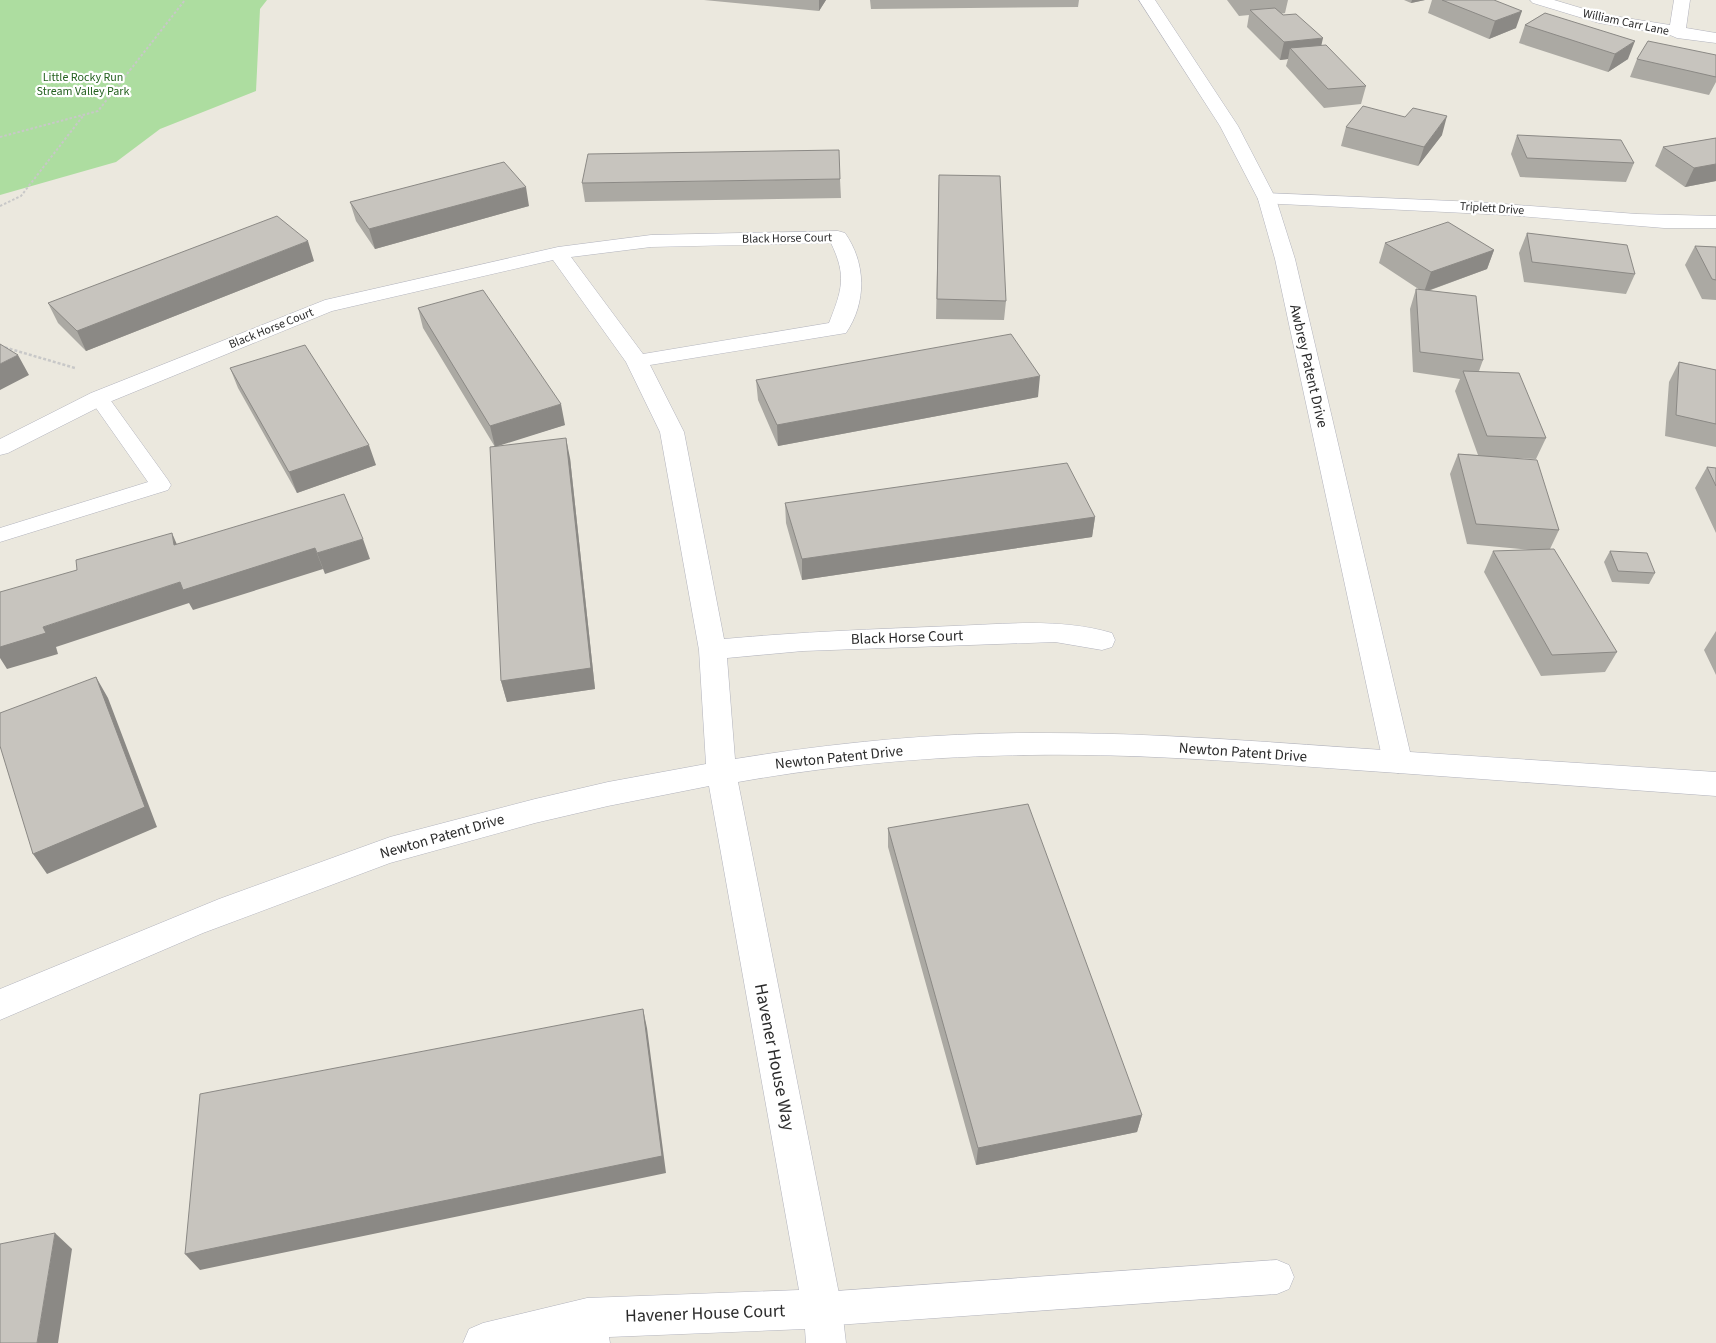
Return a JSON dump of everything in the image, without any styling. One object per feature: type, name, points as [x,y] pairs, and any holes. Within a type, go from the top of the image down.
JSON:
[{"type":"street","name":"Awbrey Patent Drive","points":[[1147,0],[1229,126],[1267,199],[1285,259],[1398,762]]},
{"type":"street","name":"William Carr Lane","points":[[1538,0],[1599,18],[1677,33],[1716,38]]},
{"type":"street","points":[[1677,33],[1682,0]]},
{"type":"street","name":"Triplett Drive","points":[[1267,199],[1431,205],[1508,209],[1636,220],[1716,222]]},
{"type":"street","name":"Black Horse Court","points":[[0,448],[99,398],[325,306],[558,253],[651,241],[838,237],[850,262],[851,294],[838,328],[637,361]]},
{"type":"street","points":[[558,253],[637,361],[672,432],[713,650],[721,772]]},
{"type":"street","name":"Black Horse Court","points":[[713,650],[802,641],[1055,632],[1102,640]]},
{"type":"street","name":"Newton Patent Drive","points":[[0,1004],[220,911],[386,851],[515,814],[639,786],[762,765],[882,751],[982,745],[1111,744],[1716,784]]},
{"type":"street","name":"Havener House Way","points":[[721,772],[824,1326]]},
{"type":"street","name":"Havener House Court","points":[[483,1343],[589,1330],[824,1326]]},
{"type":"lane","points":[[0,536],[161,485],[99,398]]},
{"type":"lane","points":[[824,1326],[1277,1277]]},
{"type":"path","points":[[0,137],[98,111],[185,0]]},
{"type":"path","points":[[0,206],[21,196],[84,115]]},
{"type":"path","points":[[0,346],[130,386]]},
{"type":"green space","name":"Little Rocky Run Stream Valley Park","points":[[0,0],[267,0],[260,9],[256,91],[160,129],[116,162],[0,195]]},
{"type":"building","points":[[1442,0],[1494,0],[1522,11],[1495,21]]},
{"type":"building","points":[[1275,8],[1283,15],[1296,14],[1323,38],[1284,42],[1250,10]]},
{"type":"building","points":[[1545,13],[1635,41],[1615,54],[1525,25]]},
{"type":"building","points":[[1648,41],[1716,55],[1716,77],[1637,59]]},
{"type":"building","points":[[1326,45],[1366,86],[1328,89],[1290,48]]},
{"type":"building","points":[[1363,106],[1405,117],[1413,108],[1447,116],[1424,147],[1346,127]]},
{"type":"building","points":[[1517,135],[1621,140],[1634,163],[1527,158]]},
{"type":"building","points":[[1716,138],[1716,164],[1694,168],[1663,147]]},
{"type":"building","points":[[839,150],[840,179],[582,183],[588,154]]},
{"type":"building","points":[[504,162],[526,187],[369,229],[350,202]]},
{"type":"building","points":[[939,175],[1000,176],[1006,301],[937,299]]},
{"type":"building","points":[[277,216],[308,241],[77,331],[48,303]]},
{"type":"building","points":[[1448,222],[1494,250],[1431,272],[1385,243]]},
{"type":"building","points":[[1527,233],[1627,245],[1635,274],[1532,262]]},
{"type":"building","points":[[1695,246],[1716,247],[1716,280],[1712,279]]},
{"type":"building","points":[[1416,289],[1476,296],[1483,360],[1420,352]]},
{"type":"building","points":[[483,290],[561,404],[490,426],[418,308]]},
{"type":"building","points":[[1011,334],[1040,376],[777,425],[756,380]]},
{"type":"building","points":[[0,344],[18,355],[0,364]]},
{"type":"building","points":[[305,345],[369,445],[289,472],[230,368]]},
{"type":"building","points":[[1679,362],[1716,370],[1716,424],[1676,415]]},
{"type":"building","points":[[1463,371],[1519,373],[1546,438],[1487,436]]},
{"type":"building","points":[[566,438],[591,668],[501,681],[490,447]]},
{"type":"building","points":[[1458,454],[1537,460],[1559,530],[1476,524]]},
{"type":"building","points":[[1067,463],[1095,517],[802,559],[785,503]]},
{"type":"building","points":[[1707,467],[1716,468],[1716,486]]},
{"type":"building","points":[[344,494],[363,539],[317,553],[315,548],[183,590],[180,582],[43,627],[46,633],[0,647],[0,592],[77,570],[76,560],[172,533],[174,545]]},
{"type":"building","points":[[1554,549],[1617,652],[1552,655],[1493,551]]},
{"type":"building","points":[[1610,551],[1647,553],[1655,573],[1618,571]]},
{"type":"building","points":[[96,677],[145,807],[33,854],[0,746],[0,713]]},
{"type":"building","points":[[1028,804],[1142,1115],[978,1148],[888,828]]},
{"type":"building","points":[[643,1009],[662,1156],[185,1254],[200,1094]]},
{"type":"building","points":[[55,1233],[37,1343],[0,1343],[0,1244]]}]
